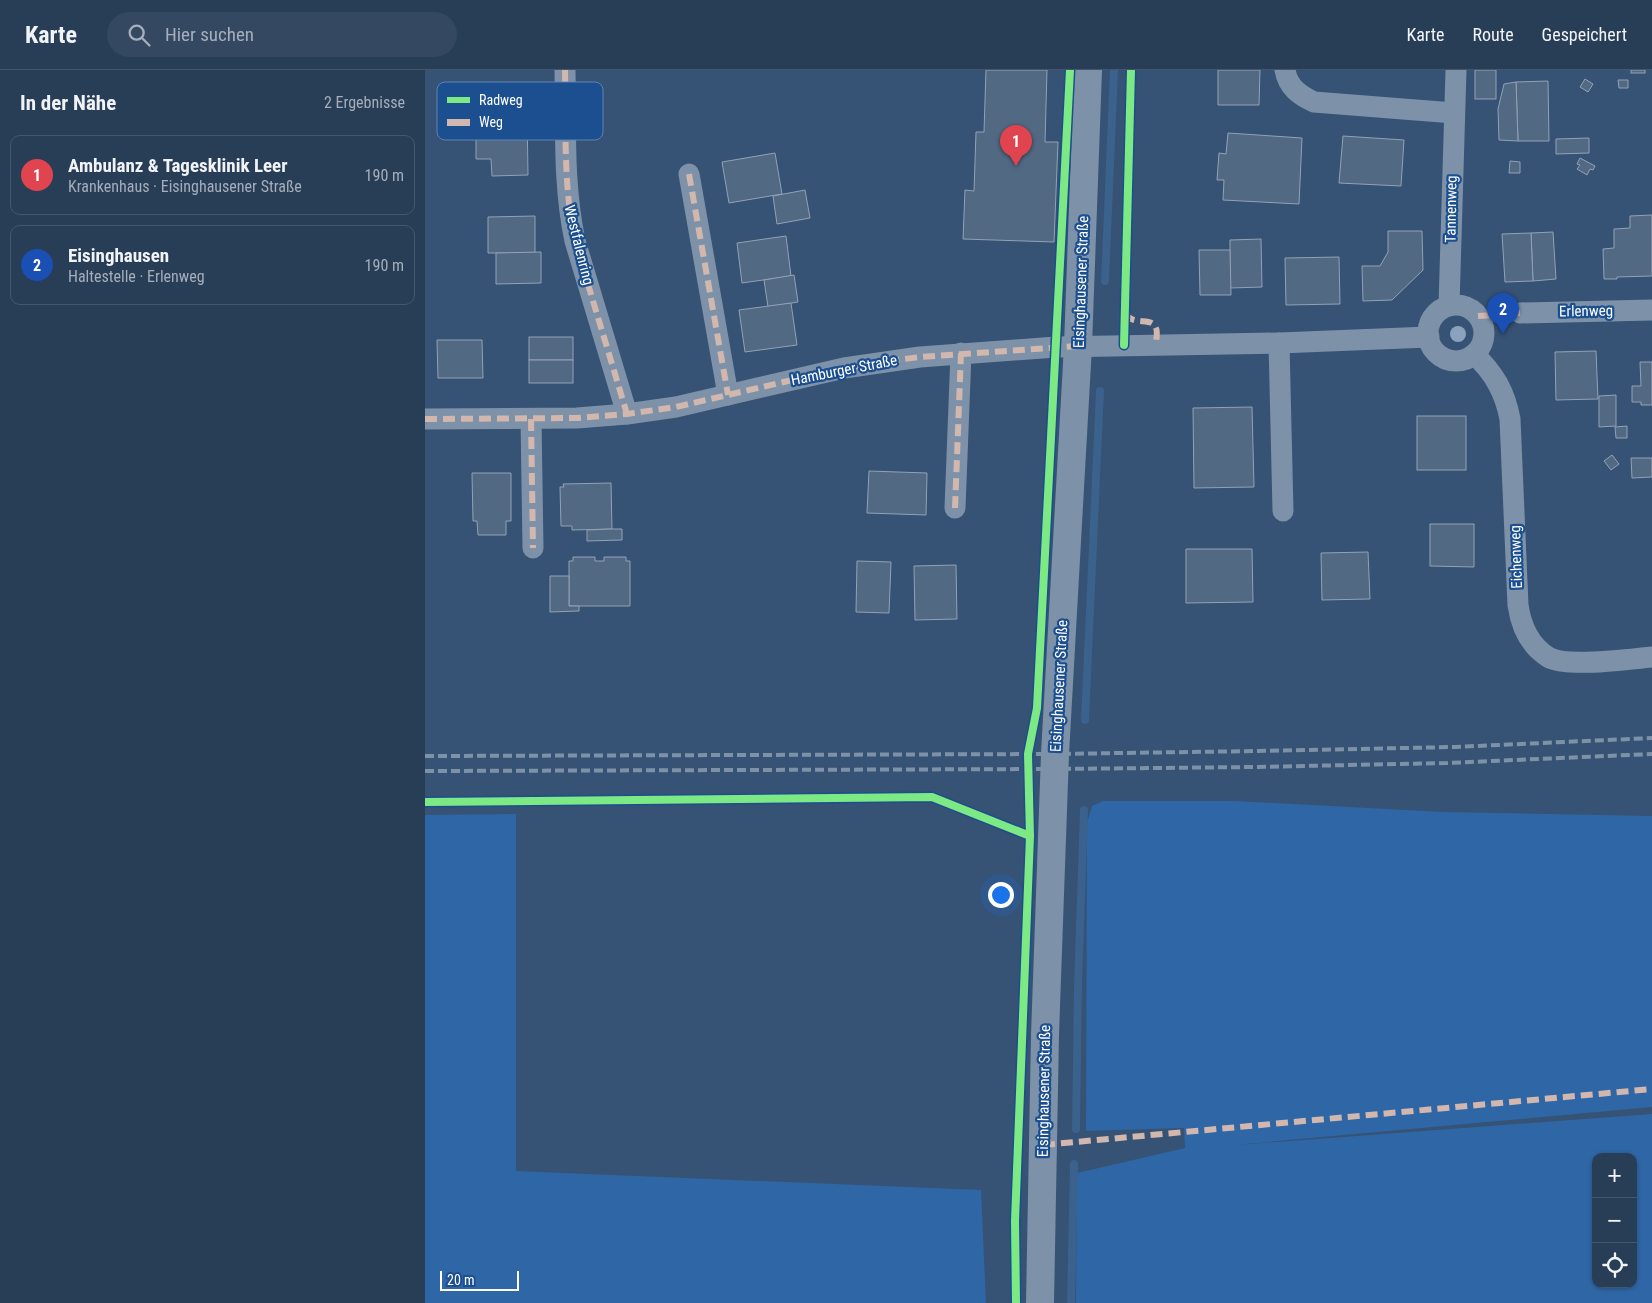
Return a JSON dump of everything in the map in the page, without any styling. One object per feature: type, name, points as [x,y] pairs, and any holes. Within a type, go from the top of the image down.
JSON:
[{"type":"street","name":"Eisinghausener Straße","points":[[1040,1303],[1045,1035],[1055,754],[1079,346],[1088,70]]},
{"type":"street","points":[[1285,70],[1288,81],[1294,90],[1314,102],[1453,113]]},
{"type":"street","name":"Tannenweg","points":[[1449,306],[1453,113],[1456,70]]},
{"type":"street","name":"Westfalenring","points":[[566,140],[569,216],[627,414]]},
{"type":"street","points":[[689,174],[728,395]]},
{"type":"street","points":[[1455,305],[1468,308],[1479,316],[1481,322],[1483,338],[1481,344],[1474,354],[1458,361],[1441,357],[1433,348],[1429,338],[1429,326],[1434,315],[1449,306],[1455,305]]},
{"type":"street","name":"Erlenweg","points":[[1520,313],[1652,310]]},
{"type":"street","points":[[1079,346],[1279,343],[1429,338]]},
{"type":"street","points":[[1279,343],[1283,511]]},
{"type":"street","name":"Hamburger Straße","points":[[425,419],[577,418],[627,414],[676,407],[844,368],[961,353],[1079,346]]},
{"type":"street","points":[[955,508],[961,353]]},
{"type":"street","name":"Eichenweg","points":[[1474,354],[1496,379],[1503,392],[1510,420],[1518,605],[1521,623],[1529,639],[1549,658],[1561,661],[1598,662],[1652,657]]},
{"type":"street","points":[[531,419],[533,548]]},
{"type":"shaded area","points":[[1103,801],[1235,801],[1444,812],[1652,816],[1652,1107],[1235,1145],[1652,1114],[1652,1303],[1076,1303],[1077,1173],[1185,1148],[1184,1128],[1086,1131],[1087,823],[1092,806]]},
{"type":"shaded area","points":[[516,814],[516,1171],[981,1190],[986,1303],[425,1303],[425,815]]},
{"type":"building","points":[[986,70],[1047,70],[1045,142],[1058,142],[1054,242],[963,239],[965,190],[974,191],[976,132],[984,132]]},
{"type":"building","points":[[1218,70],[1260,70],[1259,105],[1218,105]]},
{"type":"building","points":[[1475,70],[1496,70],[1496,99],[1475,99]]},
{"type":"building","points":[[1631,70],[1645,70],[1645,73],[1631,73]]},
{"type":"building","points":[[1585,79],[1593,84],[1588,92],[1580,87]]},
{"type":"building","points":[[1618,80],[1628,80],[1628,88],[1619,88]]},
{"type":"building","points":[[1548,81],[1549,141],[1518,141],[1516,82]]},
{"type":"building","points":[[1516,82],[1518,141],[1499,140],[1498,109],[1504,84]]},
{"type":"building","points":[[1228,133],[1302,138],[1299,204],[1223,200],[1224,180],[1217,180],[1219,153],[1226,154]]},
{"type":"building","points":[[1343,136],[1404,140],[1401,186],[1339,183]]},
{"type":"building","points":[[1589,138],[1589,153],[1556,154],[1556,139]]},
{"type":"building","points":[[476,140],[527,140],[528,175],[492,176],[491,159],[476,159]]},
{"type":"building","points":[[775,153],[782,194],[729,203],[722,162]]},
{"type":"building","points":[[1580,158],[1595,166],[1593,170],[1590,169],[1587,175],[1577,169],[1580,165],[1577,164]]},
{"type":"building","points":[[1510,161],[1520,162],[1520,173],[1509,173]]},
{"type":"building","points":[[805,190],[810,218],[777,224],[773,196]]},
{"type":"building","points":[[1652,215],[1652,276],[1604,279],[1603,249],[1614,248],[1614,229],[1630,228],[1630,216]]},
{"type":"building","points":[[535,216],[535,253],[488,253],[488,217]]},
{"type":"building","points":[[1388,231],[1422,231],[1423,270],[1392,300],[1363,301],[1362,266],[1380,266],[1388,252]]},
{"type":"building","points":[[1553,232],[1556,279],[1533,281],[1531,233]]},
{"type":"building","points":[[1531,233],[1533,281],[1505,282],[1502,234]]},
{"type":"building","points":[[786,236],[791,276],[742,283],[737,243]]},
{"type":"building","points":[[1261,239],[1262,287],[1230,288],[1230,240]]},
{"type":"building","points":[[1199,250],[1230,250],[1231,295],[1200,295]]},
{"type":"building","points":[[541,252],[541,283],[496,284],[496,253]]},
{"type":"building","points":[[1339,257],[1340,304],[1286,305],[1285,258]]},
{"type":"building","points":[[794,275],[798,302],[768,307],[764,280]]},
{"type":"building","points":[[791,303],[797,345],[745,352],[739,310]]},
{"type":"building","points":[[529,337],[573,337],[573,360],[529,360]]},
{"type":"building","points":[[437,340],[482,340],[483,378],[438,378]]},
{"type":"building","points":[[1596,351],[1598,399],[1556,400],[1555,352]]},
{"type":"building","points":[[529,360],[573,360],[573,383],[529,383]]},
{"type":"building","points":[[1640,362],[1652,362],[1652,405],[1641,405],[1641,402],[1632,402],[1632,386],[1641,386]]},
{"type":"building","points":[[1616,395],[1616,426],[1599,427],[1599,396]]},
{"type":"building","points":[[1252,407],[1254,487],[1194,488],[1193,408]]},
{"type":"building","points":[[1417,416],[1466,416],[1466,470],[1417,470]]},
{"type":"building","points":[[1627,426],[1627,438],[1616,438],[1615,427]]},
{"type":"building","points":[[1612,455],[1619,464],[1611,470],[1604,461]]},
{"type":"building","points":[[1631,458],[1652,458],[1652,477],[1632,478]]},
{"type":"building","points":[[869,471],[927,473],[926,515],[867,513]]},
{"type":"building","points":[[472,473],[511,473],[511,521],[506,521],[506,535],[478,535],[477,521],[473,521]]},
{"type":"building","points":[[611,483],[612,529],[572,530],[572,526],[561,526],[560,487],[564,487],[563,484]]},
{"type":"building","points":[[1430,524],[1474,524],[1474,567],[1430,566]]},
{"type":"building","points":[[622,529],[622,540],[587,541],[587,530]]},
{"type":"building","points":[[1186,549],[1252,549],[1253,602],[1186,603]]},
{"type":"building","points":[[1368,552],[1370,599],[1322,600],[1321,553]]},
{"type":"building","points":[[573,557],[595,557],[595,561],[604,561],[604,557],[626,557],[626,561],[630,561],[630,606],[569,606],[569,561],[573,561]]},
{"type":"building","points":[[857,561],[891,562],[889,613],[856,612]]},
{"type":"building","points":[[956,565],[957,619],[915,620],[914,566]]},
{"type":"building","points":[[550,576],[569,576],[569,606],[579,606],[579,611],[550,612]]},
{"type":"waterway","points":[[1105,281],[1114,70]]},
{"type":"waterway","points":[[1085,720],[1100,391]]},
{"type":"waterway","points":[[1076,1129],[1078,986],[1084,810]]},
{"type":"waterway","points":[[1071,1303],[1074,1164]]},
{"type":"railway","points":[[425,756],[1055,754],[1454,747],[1652,738]]},
{"type":"railway","points":[[425,771],[1254,767],[1447,763],[1652,754]]},
{"type":"marked path","points":[[565,70],[565,82]]},
{"type":"marked path","points":[[566,140],[569,199],[575,241],[627,414]]},
{"type":"marked path","points":[[689,174],[728,395]]},
{"type":"marked path","points":[[1125,313],[1133,320],[1154,324],[1157,332],[1156,345]]},
{"type":"marked path","points":[[1478,316],[1520,313]]},
{"type":"marked path","points":[[425,419],[577,418],[627,414],[676,407],[844,368],[881,362],[920,357],[1078,346]]},
{"type":"marked path","points":[[955,508],[961,353]]},
{"type":"marked path","points":[[531,419],[533,548]]},
{"type":"marked path","points":[[1043,1145],[1652,1089]]},
{"type":"cycle path","points":[[1016,1303],[1015,1221],[1030,836],[1028,754],[1037,708],[1070,70]]},
{"type":"cycle path","points":[[1124,345],[1131,70]]},
{"type":"cycle path","points":[[425,802],[932,797],[1030,836]]},
{"type":"place","name":"Ambulanz & Tagesklinik Leer","points":[[1016,166]]},
{"type":"place","name":"Eisinghausen","points":[[1503,334]]}]
